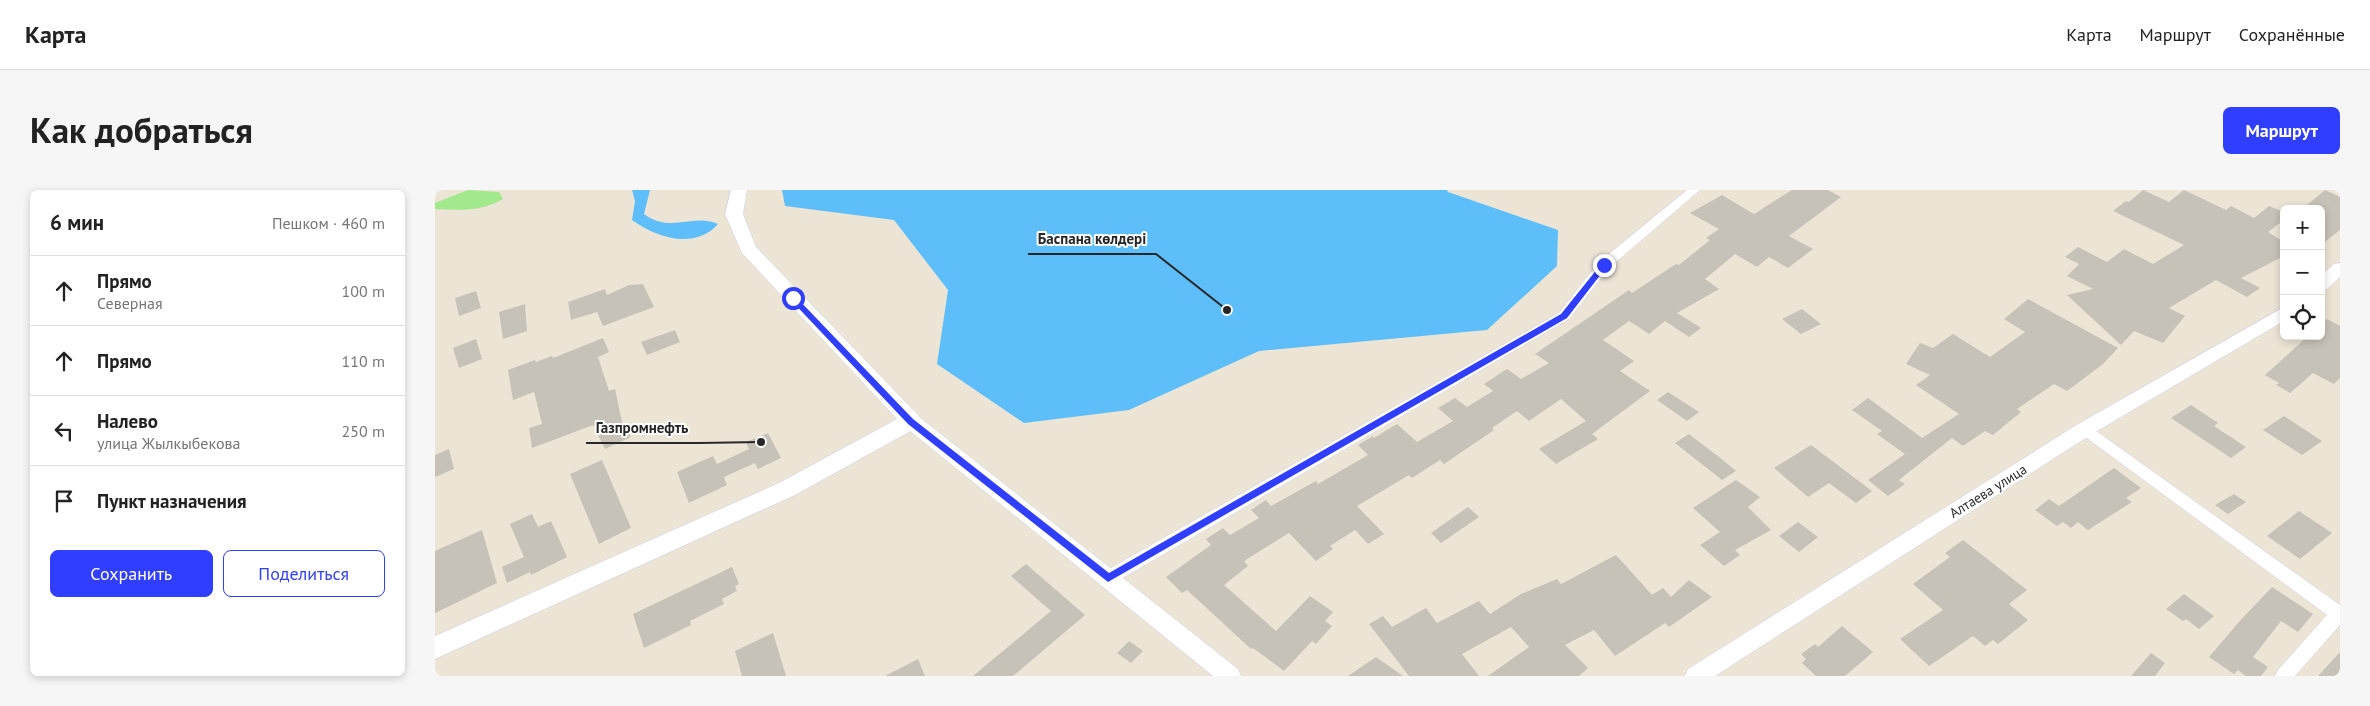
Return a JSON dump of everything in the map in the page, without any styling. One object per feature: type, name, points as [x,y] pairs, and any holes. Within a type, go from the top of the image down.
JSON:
[{"type":"main road","points":[[435,648],[787,489],[911,421],[748,249],[734,214],[739,190]]},
{"type":"street","points":[[1108,578],[1564,316],[1604,265],[1694,190]]},
{"type":"street","points":[[2325,281],[2340,268]]},
{"type":"street","name":"Алтаева улица","points":[[1696,676],[2085,429],[2280,315]]},
{"type":"street","points":[[911,421],[1230,676]]},
{"type":"street","points":[[2085,429],[2339,615],[2284,676]]},
{"type":"green space","points":[[468,190],[499,192],[503,199],[478,208],[462,210],[435,209],[435,203]]},
{"type":"water","points":[[632,190],[650,190],[644,214],[654,220],[672,223],[708,221],[718,224],[709,232],[687,239],[664,236],[653,232],[632,220],[635,201]]},
{"type":"water","points":[[782,190],[1447,190],[1448,192],[1558,230],[1557,266],[1487,330],[1259,351],[1129,410],[1024,423],[937,364],[948,290],[894,220],[785,206]]},
{"type":"building","points":[[1792,190],[1828,190],[1841,197],[1789,236],[1813,249],[1788,268],[1769,257],[1757,267],[1735,254],[1705,279],[1719,289],[1677,313],[1701,328],[1689,337],[1665,321],[1649,334],[1629,321],[1603,340],[1634,361],[1620,371],[1650,391],[1592,434],[1598,439],[1556,464],[1539,449],[1586,421],[1561,399],[1529,421],[1517,411],[1492,428],[1494,430],[1444,464],[1440,460],[1412,478],[1409,475],[1357,506],[1384,534],[1368,544],[1355,530],[1330,546],[1333,549],[1316,561],[1289,533],[1244,561],[1248,566],[1224,585],[1276,631],[1310,596],[1333,612],[1325,621],[1332,626],[1316,644],[1312,641],[1284,671],[1253,648],[1251,649],[1187,590],[1182,593],[1166,577],[1211,545],[1206,539],[1223,528],[1230,535],[1259,518],[1251,510],[1266,500],[1271,506],[1316,481],[1318,484],[1368,455],[1358,445],[1373,436],[1374,438],[1397,424],[1417,442],[1453,421],[1438,408],[1455,398],[1467,407],[1493,391],[1484,384],[1507,369],[1521,379],[1549,363],[1535,354],[1629,290],[1632,293],[1676,264],[1679,265],[1710,240],[1706,238],[1719,229],[1690,213],[1722,195],[1754,214]]},
{"type":"building","points":[[2143,190],[2169,202],[2184,190],[2226,210],[2231,206],[2254,218],[2269,206],[2280,210],[2280,223],[2268,232],[2280,240],[2280,258],[2241,278],[2260,288],[2247,297],[2216,280],[2169,308],[2185,316],[2163,343],[2134,331],[2121,345],[2067,295],[2093,289],[2067,276],[2079,264],[2065,257],[2078,247],[2107,262],[2124,249],[2153,264],[2184,245],[2113,211],[2126,201],[2129,202]]},
{"type":"building","points":[[2325,190],[2340,197],[2340,230],[2325,242],[2325,205],[2307,205]]},
{"type":"building","points":[[643,284],[654,307],[603,326],[597,312],[571,320],[568,302],[605,289],[607,295],[629,285]]},
{"type":"building","points":[[476,291],[481,308],[459,316],[455,298]]},
{"type":"building","points":[[2028,299],[2118,348],[2103,364],[2067,391],[2054,384],[2017,409],[2021,412],[1993,435],[1985,431],[1963,446],[1952,438],[1899,480],[1905,484],[1888,496],[1868,480],[1905,454],[1877,434],[1882,431],[1852,410],[1868,398],[1922,438],[1959,414],[1916,385],[1930,375],[1906,364],[1920,343],[1933,348],[1953,334],[1990,357],[2025,332],[2004,319]]},
{"type":"building","points":[[525,304],[527,331],[503,339],[499,312]]},
{"type":"building","points":[[1802,309],[1821,324],[1801,334],[1782,319]]},
{"type":"building","points":[[2327,319],[2340,326],[2340,378],[2334,384],[2313,373],[2290,393],[2276,385],[2279,383],[2265,375],[2304,340],[2325,340],[2325,321]]},
{"type":"building","points":[[675,330],[680,342],[647,355],[641,342]]},
{"type":"building","points":[[603,338],[609,352],[598,357],[609,391],[615,389],[622,422],[631,437],[605,449],[593,425],[532,448],[529,428],[542,424],[534,392],[513,400],[508,370],[535,360],[536,362],[552,356],[553,358]]},
{"type":"building","points":[[476,339],[482,359],[459,368],[453,348]]},
{"type":"building","points":[[1668,392],[1699,412],[1687,421],[1657,400]]},
{"type":"building","points":[[2191,405],[2218,423],[2214,426],[2246,447],[2231,458],[2171,418]]},
{"type":"building","points":[[2284,416],[2322,441],[2302,455],[2263,430]]},
{"type":"building","points":[[768,433],[781,458],[758,469],[755,463],[724,477],[727,485],[689,503],[677,472],[713,456],[717,464],[749,449],[746,442]]},
{"type":"building","points":[[1689,434],[1736,471],[1722,480],[1675,443]]},
{"type":"building","points":[[1811,445],[1872,491],[1856,503],[1829,483],[1808,497],[1774,468]]},
{"type":"building","points":[[449,449],[454,469],[435,477],[435,455]]},
{"type":"building","points":[[602,460],[631,528],[599,544],[570,474]]},
{"type":"building","points":[[2114,468],[2141,488],[2126,498],[2132,502],[2088,530],[2078,522],[2071,528],[2063,522],[2057,526],[2035,510],[2049,499],[2059,506]]},
{"type":"building","points":[[1736,480],[1760,497],[1748,507],[1771,530],[1735,550],[1740,555],[1724,566],[1700,545],[1720,532],[1693,508]]},
{"type":"building","points":[[2234,494],[2246,502],[2228,514],[2215,505]]},
{"type":"building","points":[[1468,507],[1479,517],[1441,543],[1431,533]]},
{"type":"building","points":[[2299,511],[2332,533],[2300,559],[2267,536]]},
{"type":"building","points":[[532,514],[538,527],[551,521],[567,557],[531,575],[530,572],[507,583],[502,567],[524,557],[510,524]]},
{"type":"building","points":[[1798,522],[1818,537],[1799,552],[1779,536]]},
{"type":"building","points":[[482,530],[497,583],[435,613],[435,551]]},
{"type":"building","points":[[1963,540],[2027,590],[2009,604],[2028,620],[1998,644],[1993,640],[1985,646],[1973,636],[1929,666],[1900,639],[1943,610],[1913,584],[1950,557],[1945,553]]},
{"type":"building","points":[[1616,555],[1652,595],[1663,588],[1671,597],[1689,580],[1712,597],[1669,627],[1665,623],[1615,656],[1594,630],[1565,645],[1588,668],[1579,676],[1488,676],[1529,647],[1511,627],[1462,654],[1479,676],[1409,676],[1369,624],[1383,616],[1392,627],[1426,608],[1437,623],[1479,601],[1490,614],[1521,594],[1557,579],[1561,584]]},
{"type":"building","points":[[1026,564],[1085,615],[1013,676],[973,676],[1051,611],[1011,576]]},
{"type":"building","points":[[732,567],[739,584],[735,586],[737,591],[722,599],[724,604],[690,621],[691,625],[644,648],[633,614]]},
{"type":"building","points":[[2272,587],[2313,614],[2298,632],[2281,621],[2253,657],[2268,667],[2261,676],[2246,676],[2238,670],[2234,674],[2209,657]]},
{"type":"building","points":[[2184,594],[2214,616],[2199,629],[2186,619],[2183,621],[2166,609]]},
{"type":"building","points":[[1842,626],[1873,652],[1845,676],[1816,676],[1802,663],[1806,659],[1801,654],[1815,644],[1818,647]]},
{"type":"building","points":[[773,633],[786,676],[742,676],[735,651]]},
{"type":"building","points":[[1129,641],[1143,651],[1131,663],[1117,653]]},
{"type":"building","points":[[2340,652],[2340,676],[2318,676]]},
{"type":"building","points":[[2151,653],[2165,663],[2155,676],[2131,676]]},
{"type":"building","points":[[1376,657],[1403,676],[1348,676]]},
{"type":"building","points":[[918,659],[925,676],[885,676]]},
{"type":"place","name":"Баспана көлдері","points":[[1227,310]]},
{"type":"place","name":"Газпромнефть","points":[[761,442]]},
{"type":"route","points":[[793,298],[911,421],[1108,578],[1564,316],[1604,265]]}]
